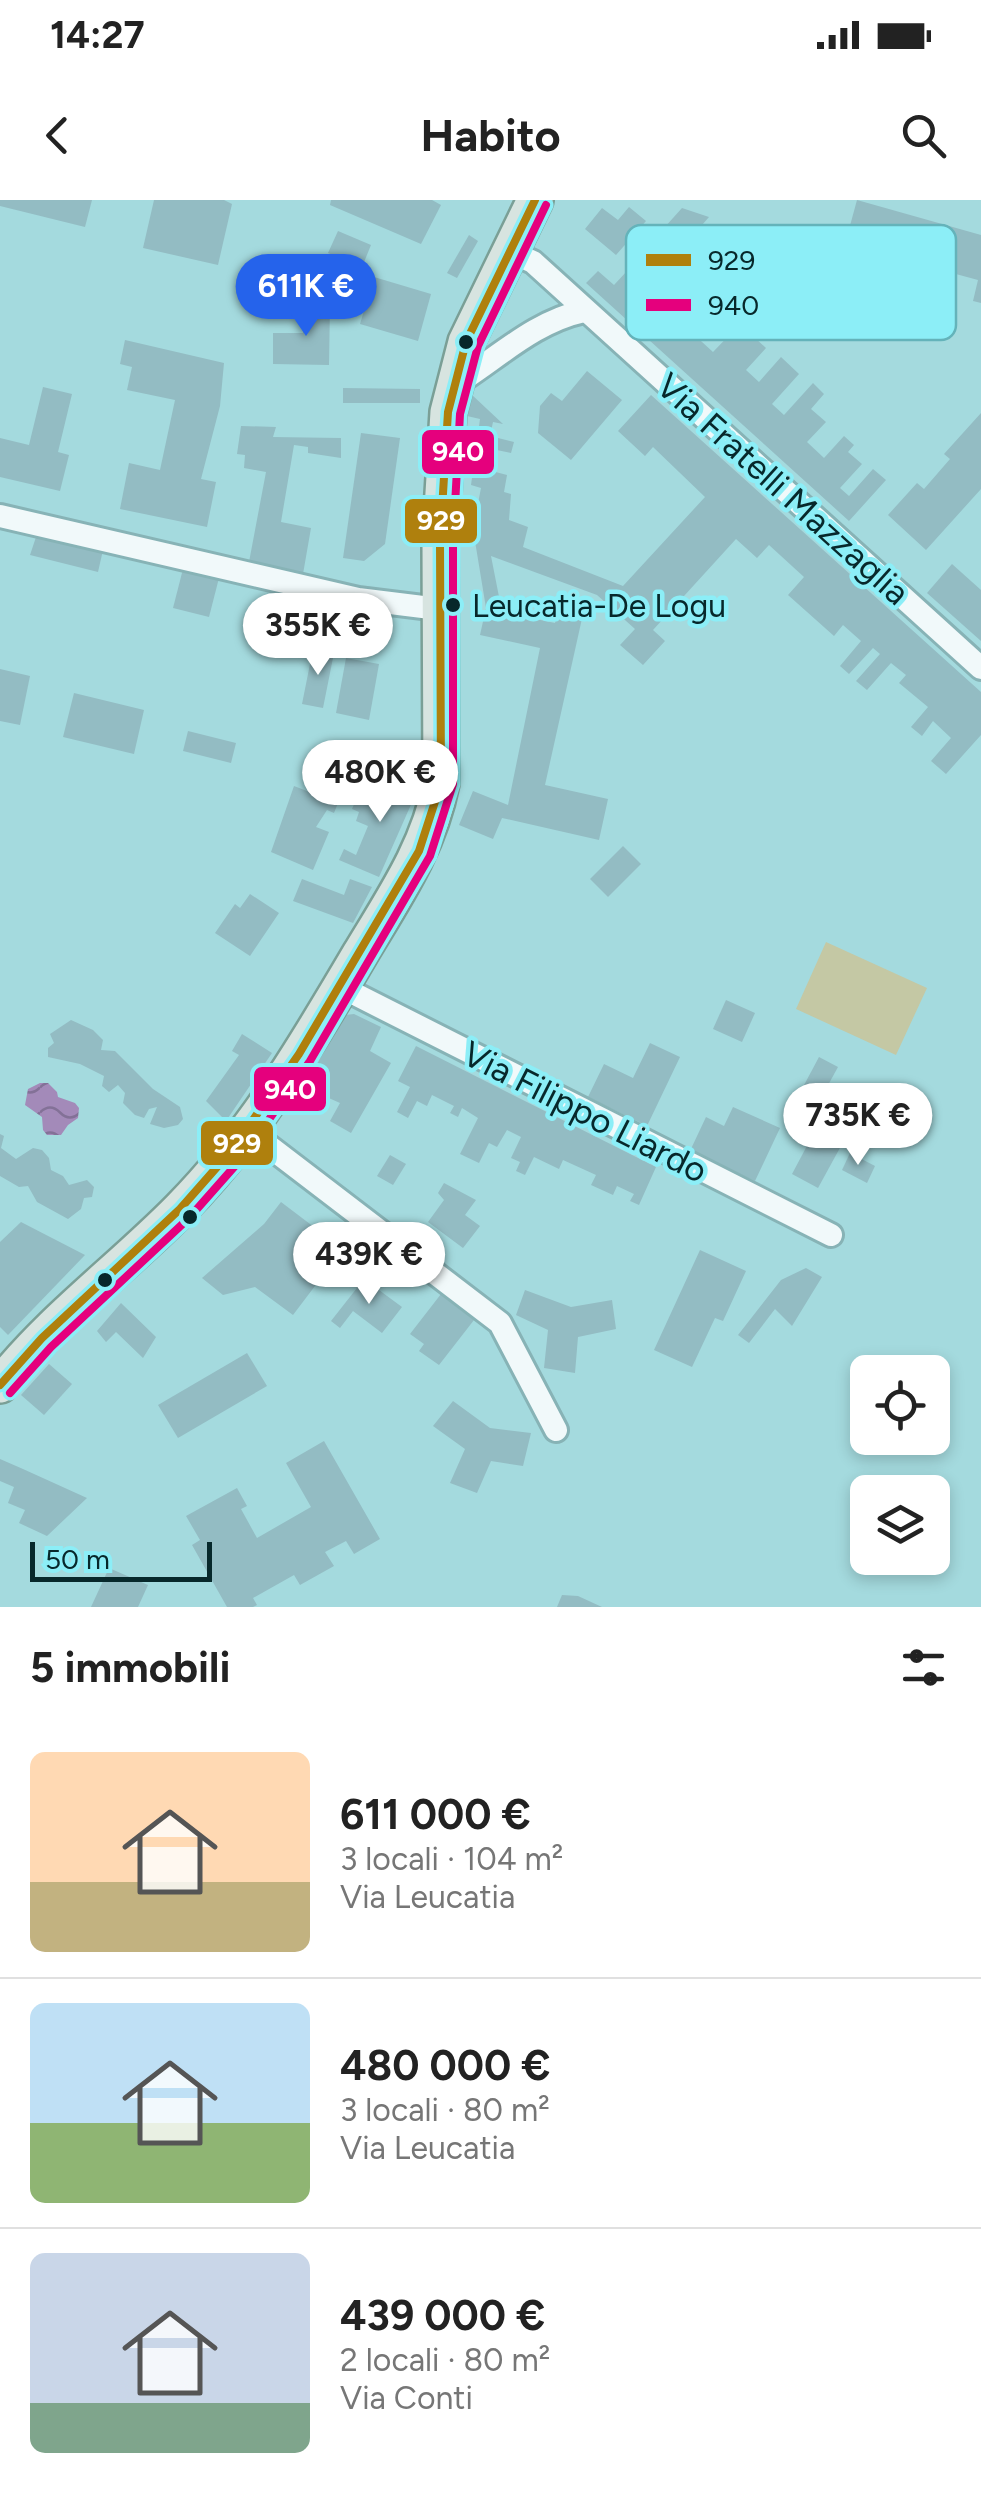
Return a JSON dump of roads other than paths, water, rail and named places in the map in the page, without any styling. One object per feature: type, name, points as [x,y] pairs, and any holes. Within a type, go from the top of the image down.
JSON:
[{"type":"main road","points":[[0,1386],[48,1331],[177,1212],[249,1131],[416,861],[436,808],[442,753],[439,609],[443,474],[453,386],[466,342],[536,200]]},
{"type":"street","name":"Via Fratelli Mazzaglia","points":[[510,251],[532,262],[981,668]]},
{"type":"street","points":[[453,386],[538,326],[584,311]]},
{"type":"street","points":[[0,516],[358,599],[439,609]]},
{"type":"street","name":"Via Filippo Liardo","points":[[341,987],[831,1235]]},
{"type":"street","points":[[249,1131],[500,1323],[556,1430]]},
{"type":"water","points":[[48,1083],[58,1097],[79,1108],[78,1118],[61,1135],[47,1135],[42,1117],[25,1105],[28,1089]]},
{"type":"place","name":"Leucatia-De Logu","points":[[453,605]]}]
